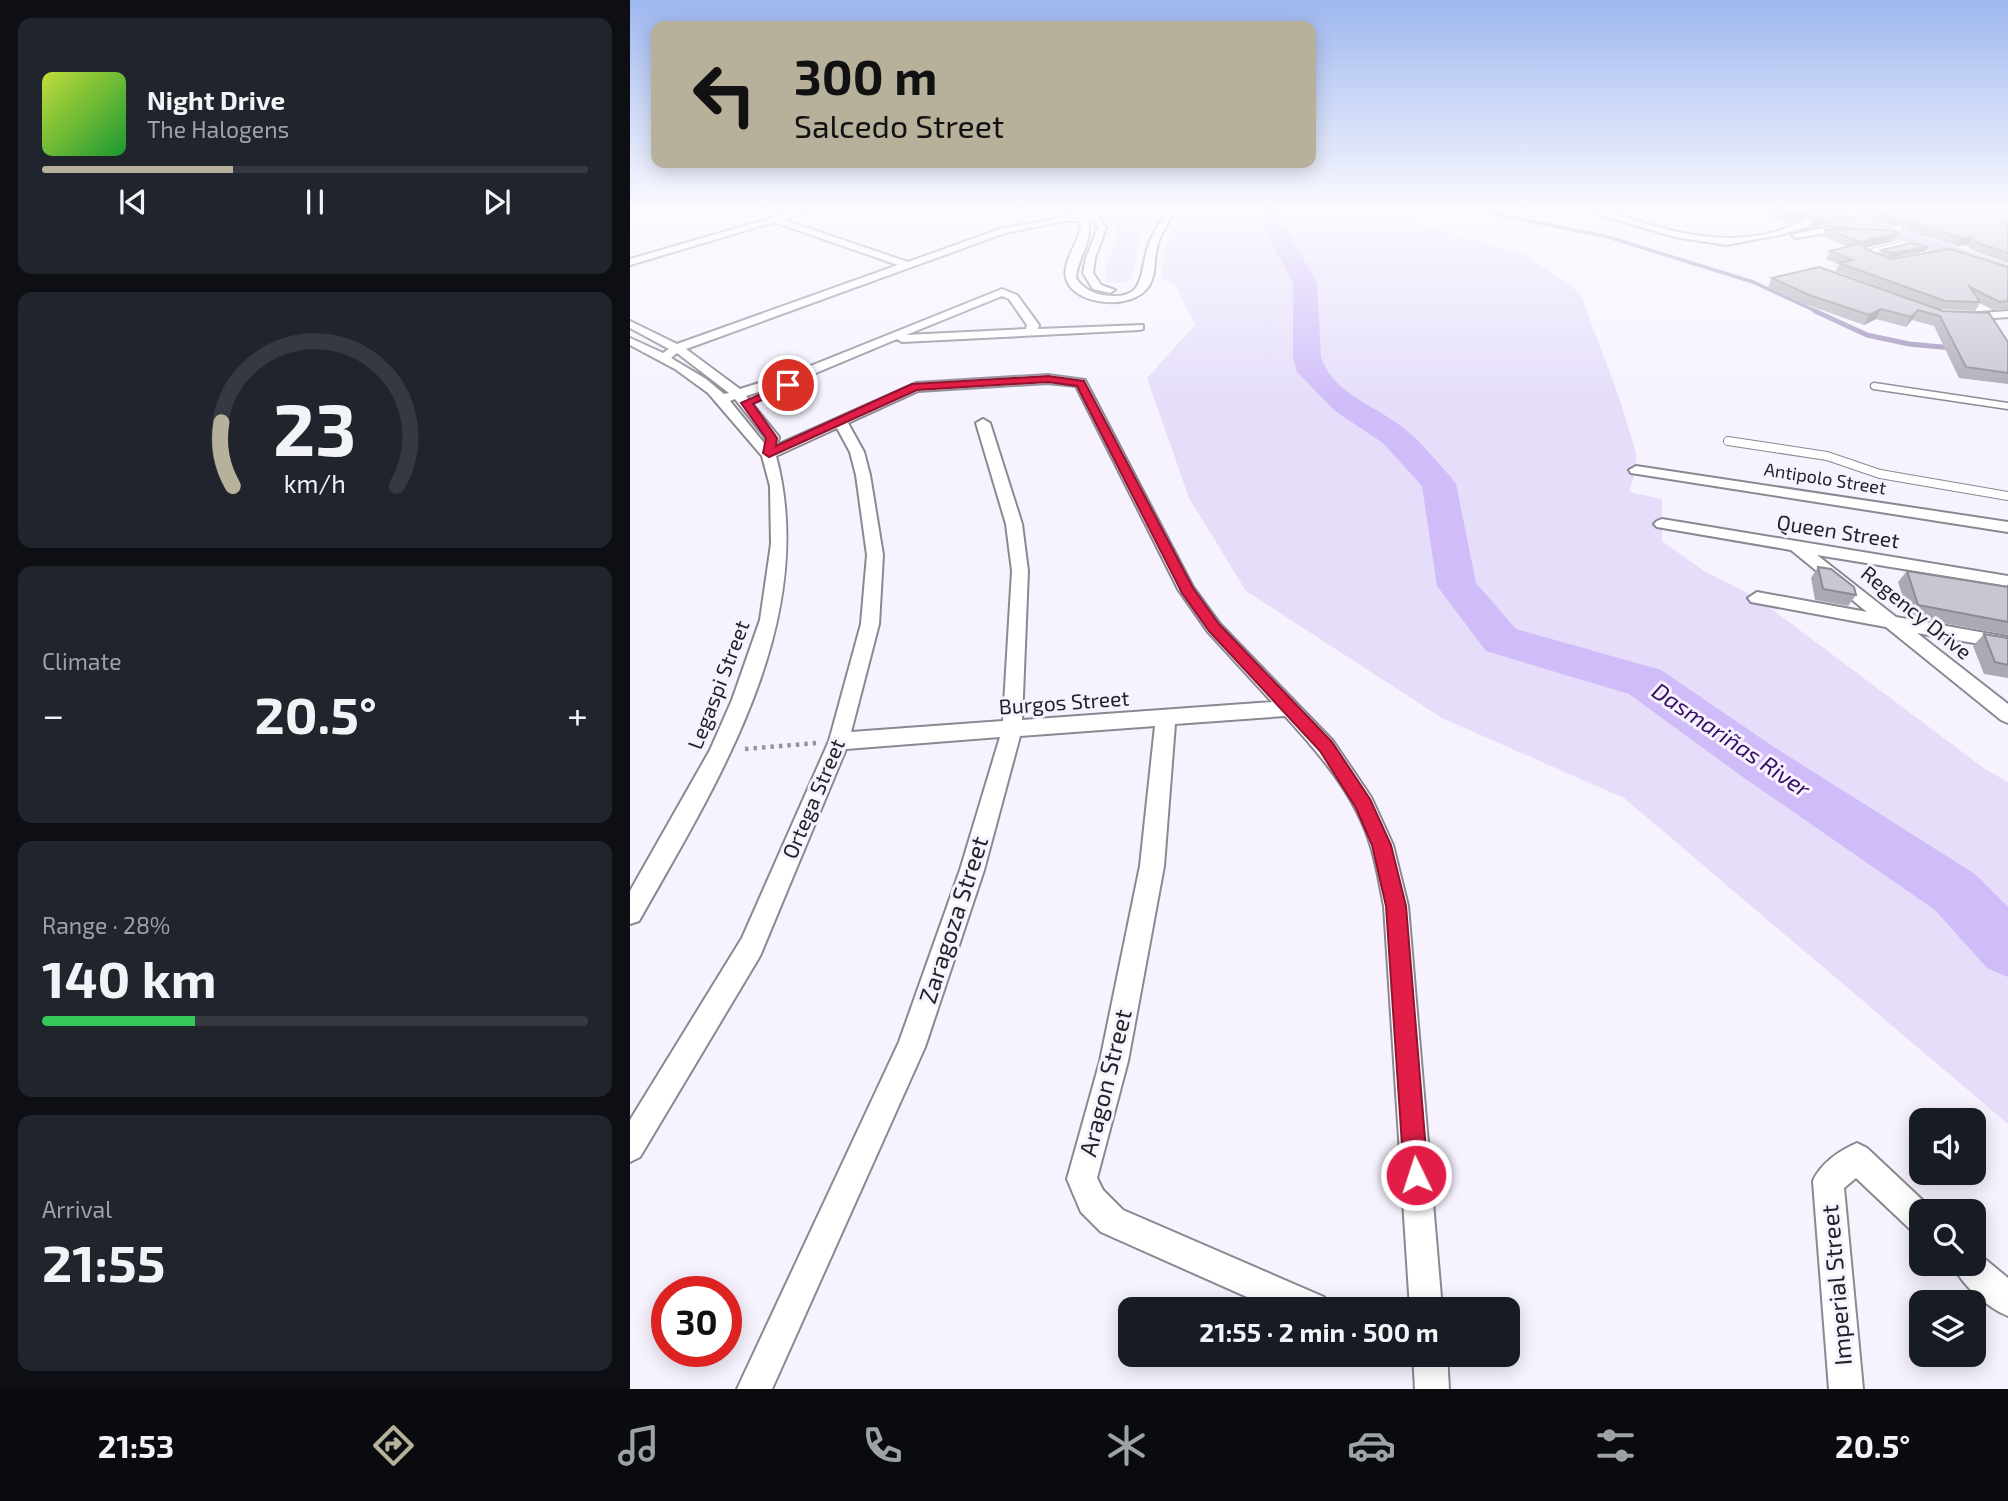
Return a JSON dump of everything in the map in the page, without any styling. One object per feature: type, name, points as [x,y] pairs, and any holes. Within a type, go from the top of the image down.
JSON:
[{"type":"street","points":[[663,358],[891,275]]},
{"type":"street","points":[[1072,275],[1076,286],[1095,297],[1124,299],[1139,293],[1148,275]]},
{"type":"street","points":[[1089,275],[1092,283],[1102,289],[1118,289],[1145,275]]},
{"type":"street","points":[[726,404],[788,385],[807,372],[1002,292],[1013,296],[1033,326],[1031,332]]},
{"type":"street","points":[[1960,317],[2008,314]]},
{"type":"street","name":"Legaspi Street","points":[[630,324],[682,351],[743,398],[772,438],[769,453],[778,486],[780,513],[779,544],[769,620],[742,700],[720,751],[684,820],[630,913]]},
{"type":"street","points":[[889,340],[1139,327]]},
{"type":"street","points":[[630,341],[663,358],[726,404],[755,443],[769,453],[916,387],[1048,379],[1081,383],[1186,589],[1214,628],[1326,747],[1363,804],[1382,845],[1396,906],[1425,1297]]},
{"type":"street","name":"Ortega Street","points":[[630,1147],[751,947],[839,741],[870,624],[874,555],[863,475],[857,452],[840,421]]},
{"type":"street","name":"Zaragoza Street","points":[[754,1389],[911,1048],[972,870],[1012,730],[1020,571],[1014,524],[983,423]]},
{"type":"street","name":"Antipolo Street","points":[[1636,470],[2008,527]]},
{"type":"street","name":"Queen Street","points":[[1662,524],[2008,581]]},
{"type":"street","name":"Regency Drive","points":[[1796,547],[2008,715]]},
{"type":"street","points":[[1757,598],[2008,643]]},
{"type":"street","name":"Burgos Street","points":[[839,741],[1291,708]]},
{"type":"street","name":"Aragon Street","points":[[1166,718],[1152,866],[1114,1061],[1082,1179],[1091,1201],[1111,1221],[1285,1297]]},
{"type":"street","name":"Imperial Street","points":[[1846,1389],[1828,1181],[1857,1158],[1909,1207]]},
{"type":"street","points":[[1982,1276],[2008,1300]]},
{"type":"lane","points":[[1874,386],[2008,406]]},
{"type":"lane","points":[[1728,441],[1827,456],[1880,474],[2008,496]]},
{"type":"path","points":[[720,751],[839,741]]},
{"type":"shaded area","points":[[1106,275],[1132,275],[1131,279],[1125,282],[1107,283]]},
{"type":"shaded area","points":[[1161,275],[1554,275],[1580,293],[1620,400],[1636,453],[1636,470],[1629,492],[1662,499],[1662,541],[1704,571],[1757,598],[1985,769],[2008,782],[2008,1124],[1624,798],[1442,718],[1246,591],[1189,498],[1147,378],[1195,325],[1175,284],[1161,278]]},
{"type":"building","points":[[1786,275],[1841,275],[1943,311],[1989,313],[2008,342],[2008,373],[1966,367],[1940,316],[1918,310],[1911,317],[1881,309],[1869,315],[1809,295],[1772,278]]},
{"type":"building","points":[[1872,275],[2008,275],[2008,301],[1999,302],[1970,287],[1980,302],[1945,301]]},
{"type":"building","points":[[1818,567],[1831,569],[1854,587],[1856,595],[1823,589]]},
{"type":"building","points":[[1907,571],[2008,587],[2008,622],[1918,605]]},
{"type":"building","points":[[1984,634],[2008,638],[2008,665],[1995,662]]},
{"type":"waterway","name":"Dasmariñas River","points":[[1301,275],[1305,282],[1307,357],[1311,372],[1346,405],[1394,436],[1439,484],[1457,586],[1501,640],[1645,682],[1757,761],[1955,892],[2008,948]]},
{"type":"waterway","points":[[1730,275],[1753,282],[1818,312]]},
{"type":"waterway","points":[[1815,311],[1867,335],[1909,344],[1953,348]]},
{"type":"route","points":[[788,385],[747,403],[772,438],[769,453],[916,387],[1048,379],[1081,383],[1186,589],[1214,628],[1326,747],[1363,804],[1382,845],[1396,906],[1416,1175]]}]
